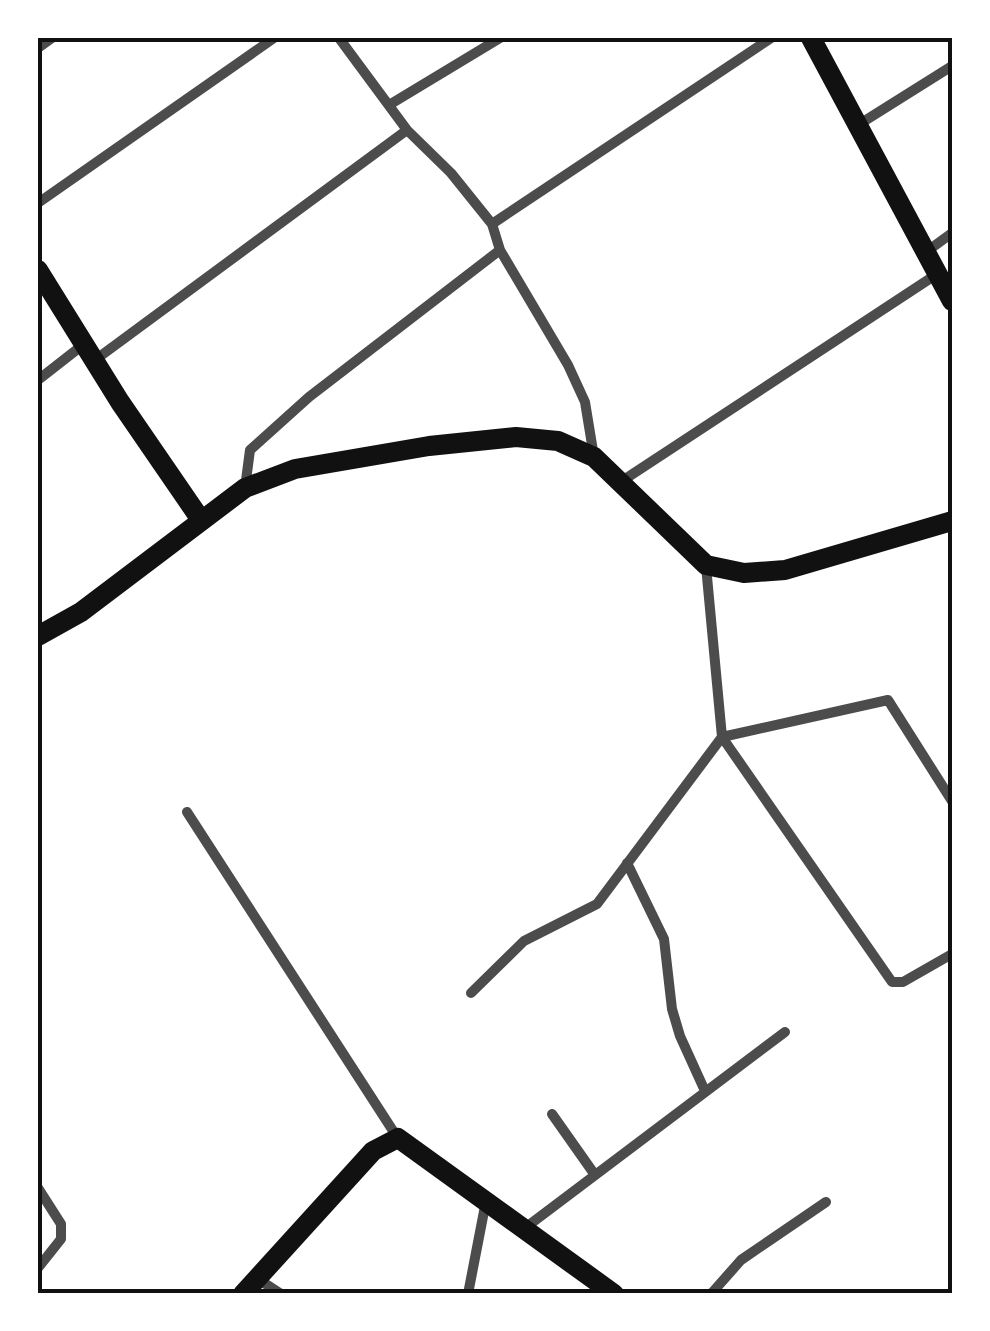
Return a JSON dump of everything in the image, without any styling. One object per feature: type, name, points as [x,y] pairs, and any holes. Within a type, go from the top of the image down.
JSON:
[{"type":"main road","points":[[811,38],[952,300]]},
{"type":"main road","points":[[38,270],[201,520]]},
{"type":"main road","points":[[38,636],[81,612],[245,488],[295,469],[429,446],[516,436],[558,441],[594,457],[706,565],[744,573],[785,570],[952,521]]},
{"type":"main road","points":[[250,1286],[372,1151],[398,1138],[614,1294]]},
{"type":"street","points":[[38,48],[52,38]]},
{"type":"street","points":[[38,203],[274,38]]},
{"type":"street","points":[[339,38],[407,130],[452,173],[492,224],[500,250],[568,365],[585,402],[594,457]]},
{"type":"street","points":[[389,105],[500,38]]},
{"type":"street","points":[[492,224],[771,38]]},
{"type":"street","points":[[858,125],[952,66]]},
{"type":"street","points":[[38,380],[89,352],[407,130]]},
{"type":"street","points":[[925,253],[952,233]]},
{"type":"street","points":[[245,488],[250,450],[309,397],[500,250]]},
{"type":"street","points":[[622,481],[936,274]]},
{"type":"street","points":[[706,565],[722,737],[892,982],[904,982],[952,954]]},
{"type":"street","points":[[471,993],[524,941],[597,904],[722,737],[888,700],[952,802]]},
{"type":"street","points":[[187,812],[398,1138]]},
{"type":"street","points":[[627,863],[664,939],[672,1009],[706,1091]]},
{"type":"street","points":[[524,1229],[785,1032]]},
{"type":"street","points":[[552,1114],[595,1175]]},
{"type":"street","points":[[38,1188],[61,1224],[62,1239],[38,1268]]},
{"type":"street","points":[[468,1294],[486,1201]]},
{"type":"street","points":[[711,1294],[741,1260],[826,1202]]},
{"type":"street","points":[[250,1286],[281,1294]]}]
